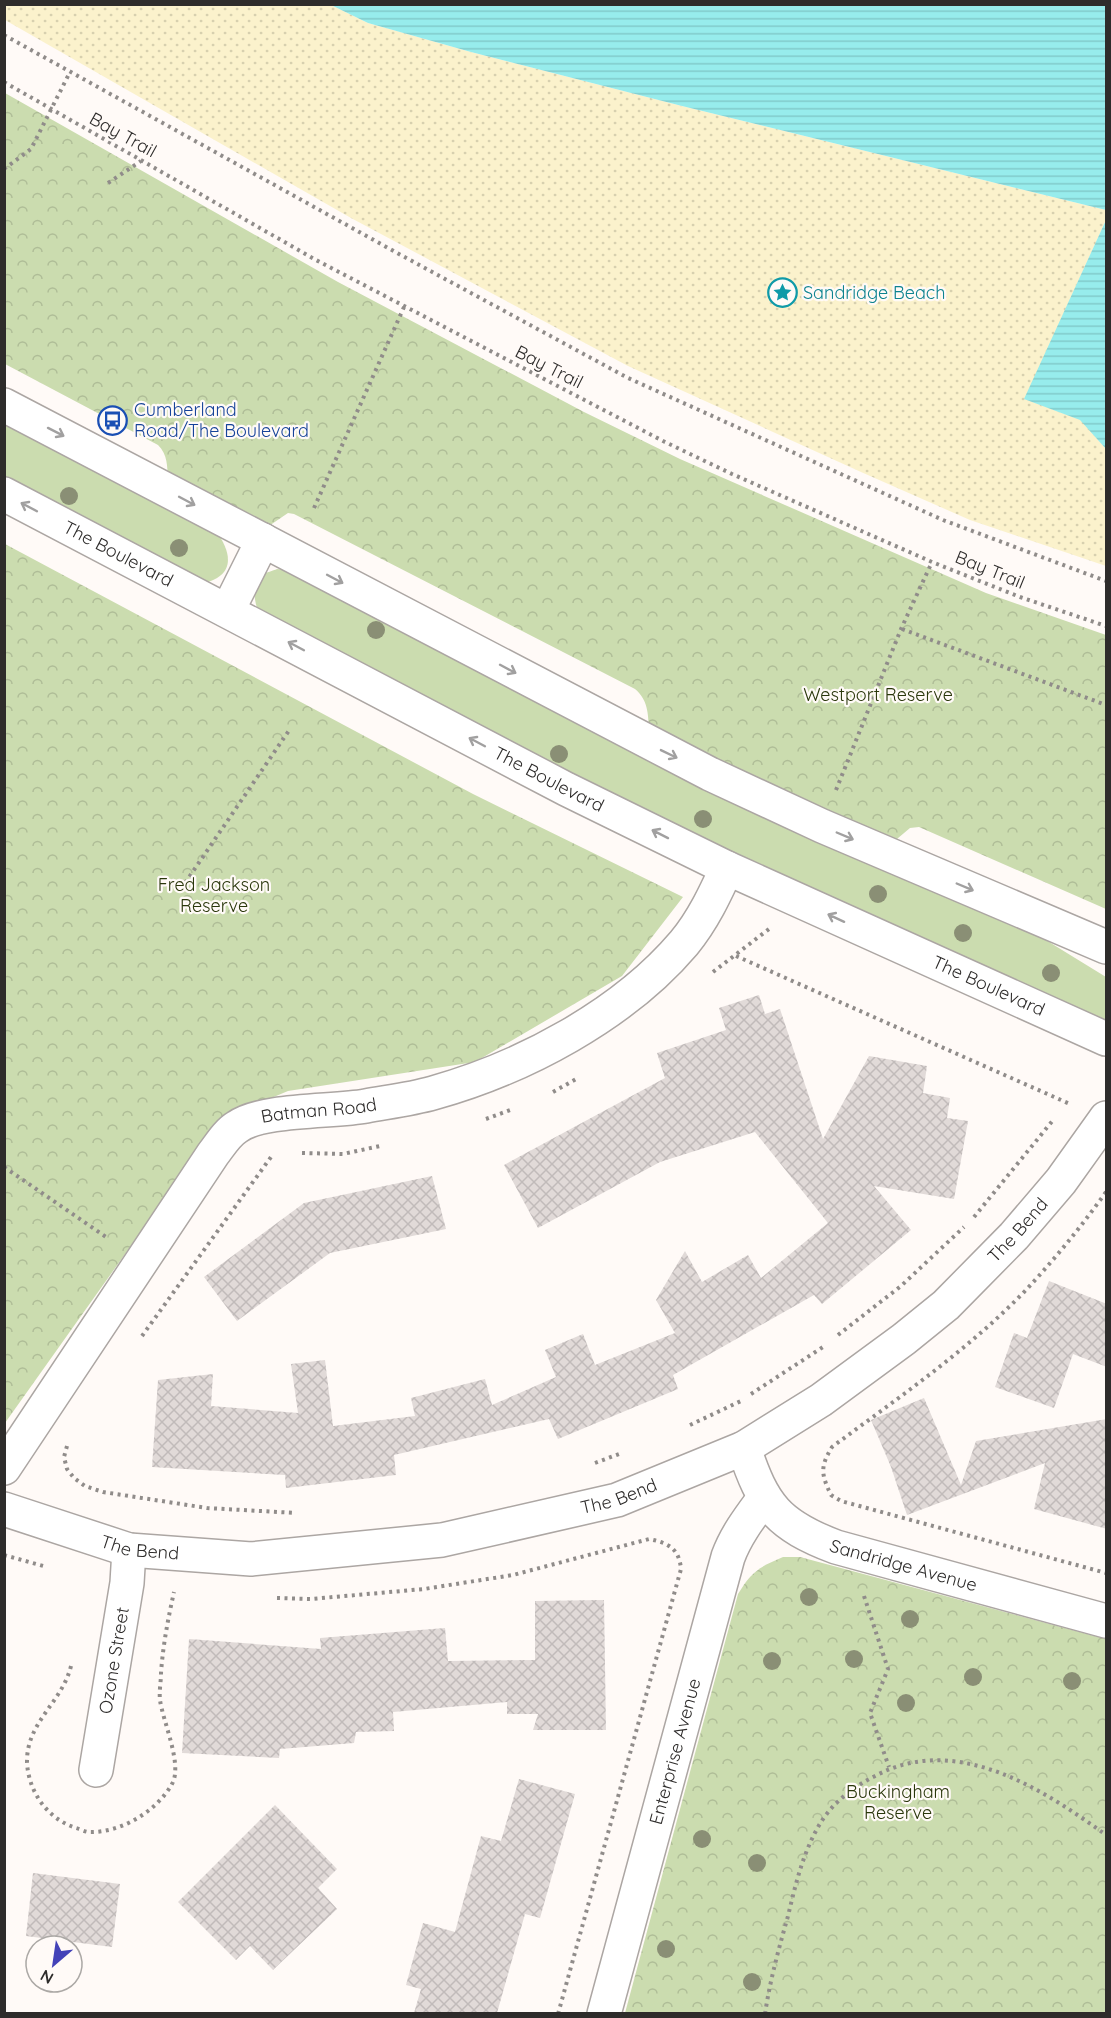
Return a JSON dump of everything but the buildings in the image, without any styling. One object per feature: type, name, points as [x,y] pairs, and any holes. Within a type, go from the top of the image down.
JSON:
[{"type":"street","points":[[4,405],[710,774],[831,830],[1107,947]]},
{"type":"street","name":"The Boulevard","points":[[4,494],[566,789],[727,868],[1107,1039]]},
{"type":"street","points":[[228,610],[262,540]]},
{"type":"street","name":"Batman Road","points":[[4,1468],[213,1154],[237,1126],[268,1116],[341,1110],[431,1094],[509,1067],[544,1050],[576,1032],[615,1005],[665,963],[706,912],[727,868]]},
{"type":"street","name":"The Bend","points":[[4,1509],[129,1550],[251,1559],[442,1540],[617,1500],[744,1448],[858,1374],[946,1305],[1014,1236],[1054,1190],[1087,1148],[1106,1119]]},
{"type":"street","name":"Sandridge Avenue","points":[[744,1448],[754,1478],[764,1498],[780,1516],[814,1538],[1107,1621]]},
{"type":"street","name":"Enterprise Avenue","points":[[604,2013],[728,1557],[733,1542],[764,1498]]},
{"type":"street","name":"Ozone Street","points":[[96,1770],[127,1583],[129,1550]]},
{"type":"path","points":[[4,35],[399,255],[628,378],[943,520],[1107,581]]},
{"type":"path","points":[[4,169],[31,149],[70,72]]},
{"type":"path","name":"Bay Trail","points":[[4,82],[316,260],[694,455],[932,562],[1020,597],[1107,626]]},
{"type":"path","points":[[108,183],[141,160]]},
{"type":"path","points":[[314,508],[404,307]]},
{"type":"path","points":[[833,797],[932,562]]},
{"type":"path","points":[[902,629],[1107,705]]},
{"type":"path","points":[[181,889],[290,729]]},
{"type":"path","points":[[706,978],[764,934],[775,922]]},
{"type":"path","points":[[736,956],[1106,1119]]},
{"type":"path","points":[[547,1094],[567,1086],[585,1074]]},
{"type":"path","points":[[973,1219],[1067,1102]]},
{"type":"path","points":[[478,1122],[518,1107]]},
{"type":"path","points":[[292,1153],[343,1154],[389,1144]]},
{"type":"path","points":[[137,1343],[273,1155]]},
{"type":"path","points":[[4,1167],[141,1262]]},
{"type":"path","points":[[1107,1192],[1076,1234],[1023,1292],[967,1344],[832,1447],[824,1461],[822,1473],[831,1495],[841,1501],[1107,1573]]},
{"type":"path","points":[[836,1337],[902,1286],[965,1226]]},
{"type":"path","points":[[681,1429],[743,1400],[826,1345]]},
{"type":"path","points":[[68,1441],[64,1456],[67,1470],[85,1486],[103,1492],[207,1508],[302,1514]]},
{"type":"path","points":[[586,1466],[629,1451]]},
{"type":"path","points":[[276,1598],[310,1599],[424,1589],[513,1575],[648,1539],[662,1542],[673,1549],[680,1559],[681,1569],[558,2013]]},
{"type":"path","points":[[4,1555],[52,1568]]},
{"type":"path","points":[[127,1583],[185,1591]]},
{"type":"path","points":[[863,1594],[888,1669],[870,1713],[890,1767]]},
{"type":"path","points":[[765,2013],[769,1984],[796,1885],[817,1828],[847,1793],[890,1767],[915,1761],[939,1759],[981,1766],[1006,1774],[1063,1804],[1107,1835]]},
{"type":"green space","name":"Westport Reserve","points":[[5,93],[338,282],[584,412],[680,459],[986,593],[1106,635],[1106,909],[919,827],[910,828],[891,844],[649,729],[645,702],[635,689],[294,514],[288,513],[263,530],[168,479],[165,457],[158,445],[5,364]]},
{"type":"green space","points":[[4,418],[216,531],[228,558],[224,572],[210,581],[198,584],[5,484]]},
{"type":"green space","name":"Fred Jackson Reserve","points":[[5,544],[473,794],[683,897],[622,976],[475,1062],[288,1091],[221,1119],[5,1423]]},
{"type":"green space","points":[[277,569],[290,570],[1023,926],[1106,977],[1106,1026],[814,898],[259,613],[255,599],[257,583],[264,574]]},
{"type":"green space","name":"Buckingham Reserve","points":[[783,1557],[800,1557],[1106,1639],[1106,2013],[625,2013],[738,1594],[756,1571]]},
{"type":"sand","name":"Sandridge Beach","points":[[5,4],[331,5],[368,23],[471,52],[1106,210],[1106,220],[1025,399],[1081,420],[1106,449],[1106,566],[970,520],[628,366],[351,218],[5,20]]},
{"type":"water","points":[[331,5],[1106,5],[1106,210],[471,52],[368,23]]},
{"type":"water","points":[[1106,220],[1106,449],[1080,420],[1024,399]]},
{"type":"place","name":"Sandridge Beach","points":[[782,293]]},
{"type":"place","name":"Cumberland Road/The Boulevard","points":[[113,420]]}]
